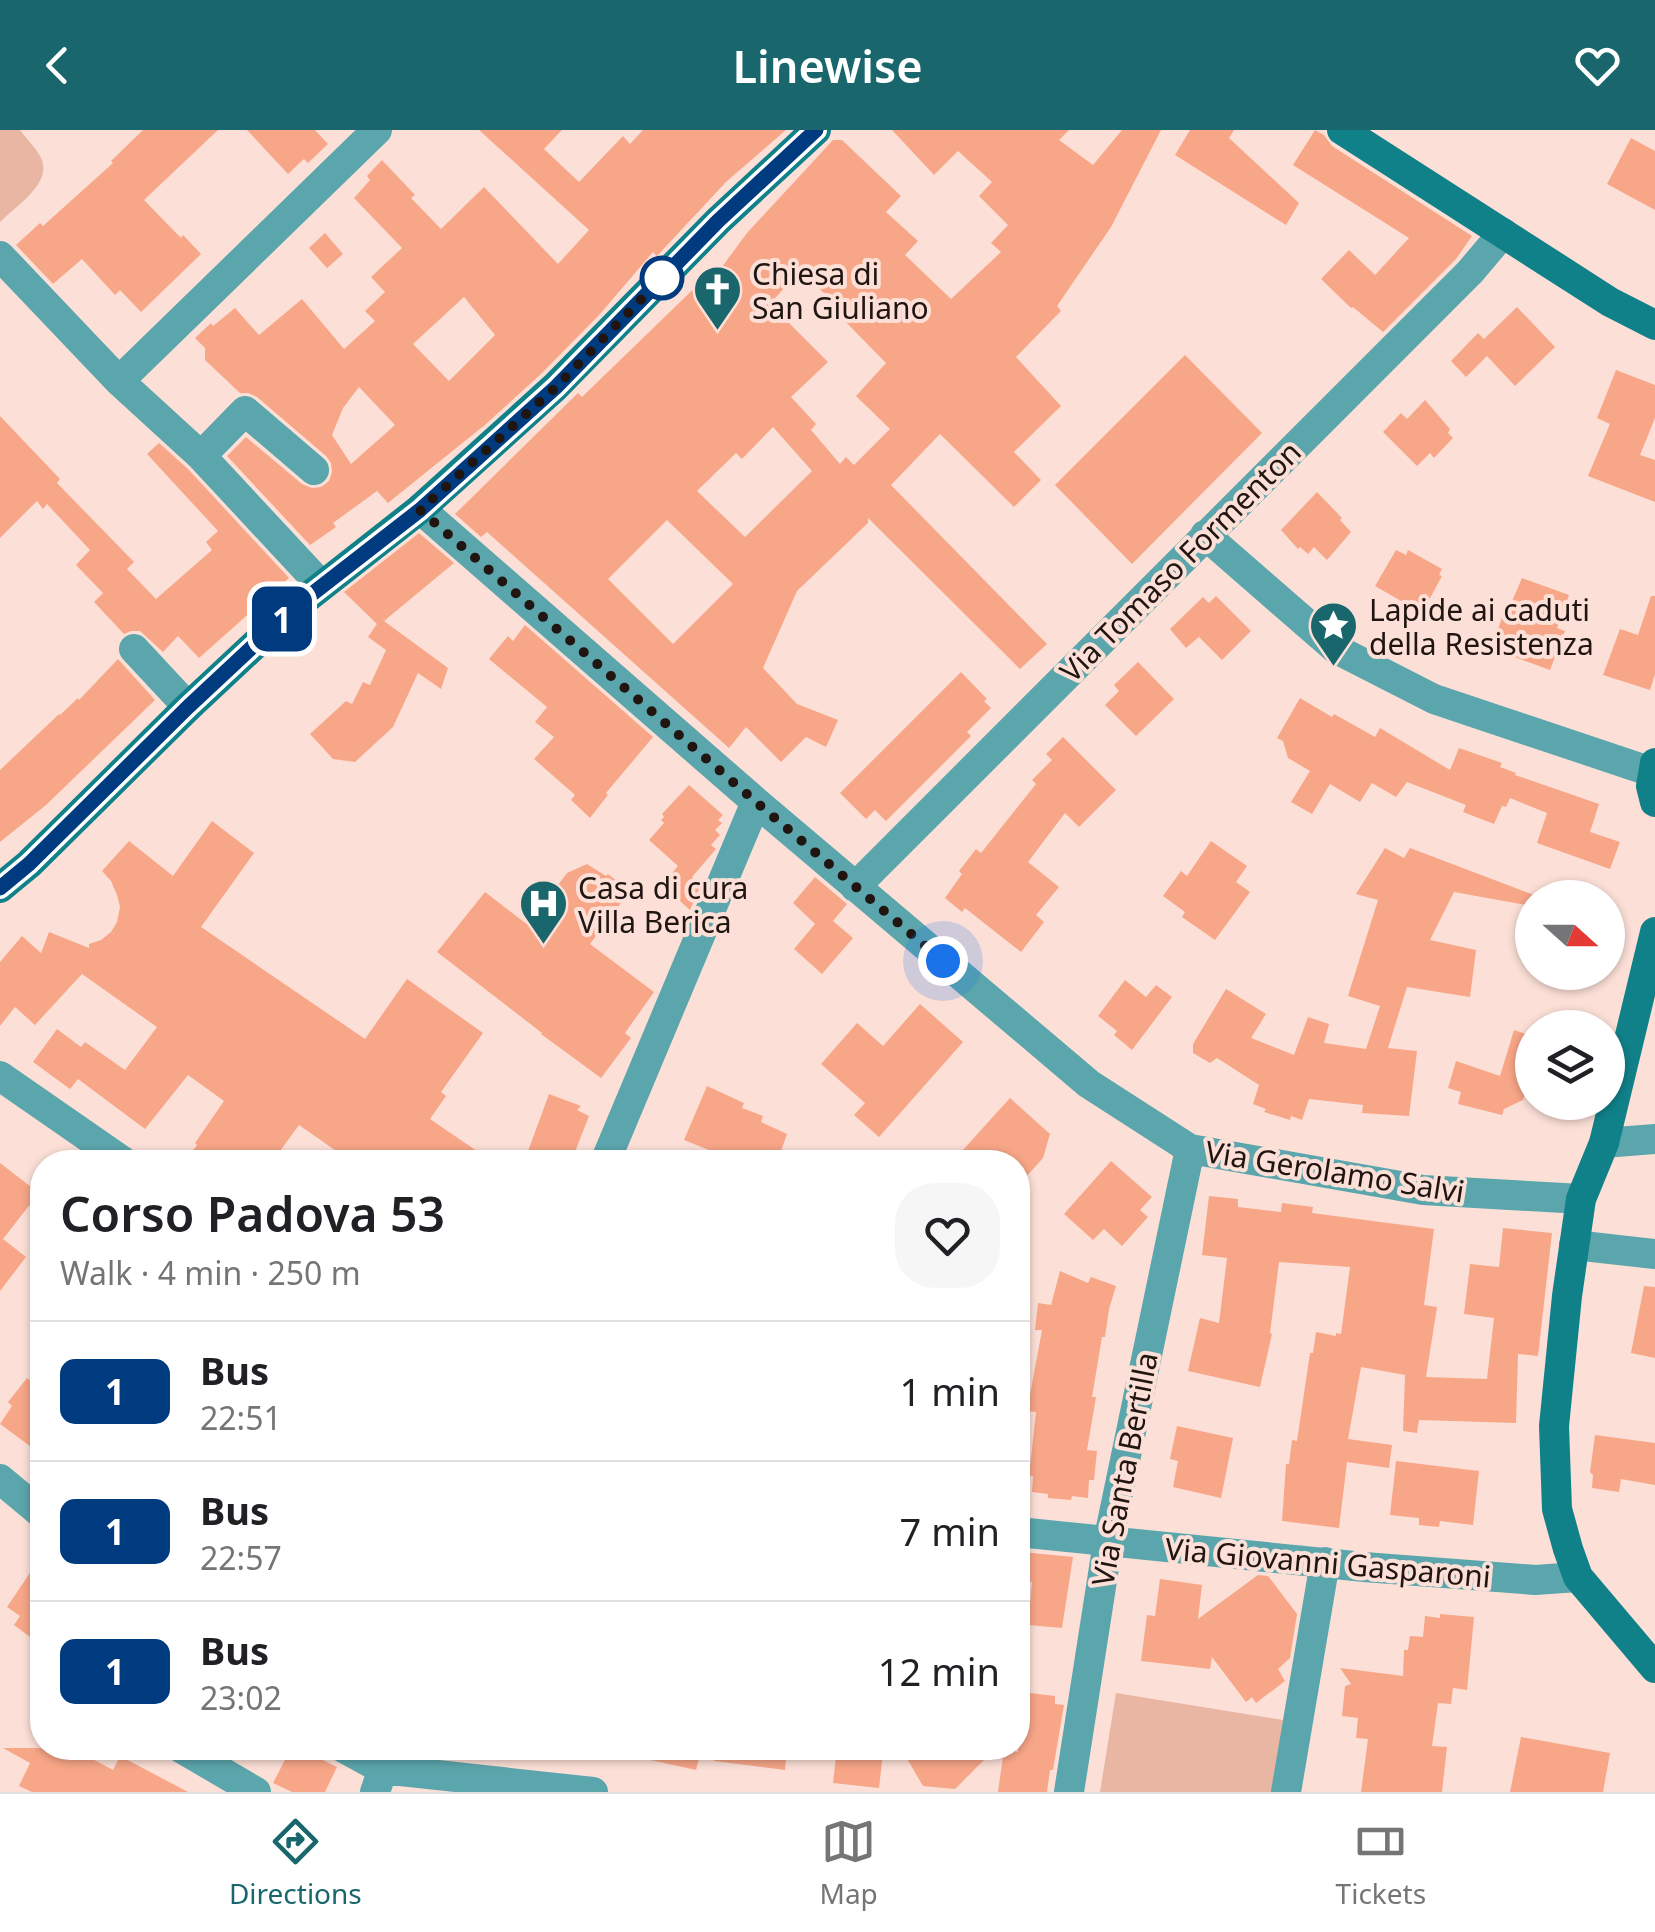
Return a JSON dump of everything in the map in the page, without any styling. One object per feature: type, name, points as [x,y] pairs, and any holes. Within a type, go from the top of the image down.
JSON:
[{"type":"street","points":[[119,381],[377,130]]},
{"type":"street","points":[[0,888],[321,585],[420,510],[556,387],[718,221],[816,130]]},
{"type":"street","points":[[1342,130],[1610,302],[1655,325]]},
{"type":"street","name":"Via Tomaso Formenton","points":[[855,887],[1470,272],[1503,233]]},
{"type":"street","points":[[0,256],[119,381],[201,456],[321,585]]},
{"type":"street","points":[[201,456],[245,411],[314,470]]},
{"type":"street","name":"Via Gerolamo Salvi","points":[[420,510],[1089,1084],[1190,1149],[1424,1190],[1580,1199]]},
{"type":"street","points":[[1205,535],[1336,649],[1434,699],[1654,779]]},
{"type":"street","points":[[134,649],[188,707]]},
{"type":"street","points":[[610,1150],[756,802]]},
{"type":"street","points":[[1655,932],[1604,1143],[1580,1199],[1554,1426],[1557,1509],[1578,1577],[1655,1668]]},
{"type":"street","points":[[0,1076],[107,1150]]},
{"type":"street","points":[[1604,1143],[1655,1139]]},
{"type":"street","name":"Via Santa Bertilla","points":[[1069,1792],[1108,1542],[1190,1149]]},
{"type":"street","points":[[1574,1245],[1655,1254]]},
{"type":"street","points":[[0,1479],[30,1504]]},
{"type":"street","name":"Via Giovanni Gasparoni","points":[[1030,1533],[1535,1580],[1578,1577]]},
{"type":"street","points":[[1286,1792],[1325,1562]]},
{"type":"street","points":[[201,1760],[256,1792]]},
{"type":"street","points":[[382,1770],[592,1792]]},
{"type":"shaded area","points":[[0,130],[20,130],[43,166],[32,193],[0,222]]},
{"type":"shaded area","points":[[1116,1693],[1283,1720],[1272,1792],[1100,1792]]},
{"type":"building","points":[[143,130],[218,130],[144,200],[201,254],[141,312],[120,290],[115,295],[82,259],[53,284],[16,245],[113,163]]},
{"type":"building","points":[[247,130],[315,130],[328,144],[308,163],[304,159],[288,174]]},
{"type":"building","points":[[479,130],[562,130],[544,149],[579,182],[623,136],[630,144],[643,130],[786,130],[726,182],[657,256],[653,252],[542,373],[388,503],[377,491],[310,545],[227,456],[246,437],[302,484],[321,487],[329,481],[331,463],[326,456],[257,397],[240,393],[205,360],[205,348],[195,338],[235,308],[259,335],[302,299],[344,349],[375,321],[365,311],[385,292],[371,277],[402,248],[354,198],[382,160],[441,229],[484,187],[558,264],[589,230]],"holes":[[[464,297],[495,335],[449,381],[413,344]],[[359,387],[395,425],[351,464],[332,435],[343,408]]]},
{"type":"building","points":[[892,130],[1069,130],[1059,140],[1093,165],[1122,130],[1161,130],[1111,227],[1057,306],[1061,311],[1016,357],[1061,406],[1014,452],[1041,480],[1014,507],[940,434],[891,485],[1047,644],[1020,669],[868,518],[868,523],[797,591],[763,668],[797,704],[838,720],[826,747],[806,737],[781,762],[746,727],[729,748],[487,532],[481,537],[455,514],[578,393],[582,397],[709,274],[713,279],[747,233],[833,140],[842,140],[901,196],[886,212],[918,241],[905,255],[951,299],[1001,252],[991,243],[1008,225],[979,196],[992,182],[958,151],[934,175]],"holes":[[[800,270],[886,363],[856,396],[890,429],[854,465],[846,457],[840,464],[811,430],[816,424],[791,397],[828,362],[770,304]],[[773,427],[812,471],[745,537],[697,491],[736,453],[742,459]],[[667,520],[733,584],[673,644],[608,579]]]},
{"type":"building","points":[[1190,130],[1234,130],[1229,138],[1299,203],[1286,225],[1175,155]]},
{"type":"building","points":[[1315,130],[1332,146],[1472,236],[1456,259],[1383,332],[1321,279],[1349,250],[1375,275],[1409,238],[1293,165]]},
{"type":"building","points":[[1631,138],[1655,151],[1655,210],[1607,184]]},
{"type":"building","points":[[325,233],[343,254],[327,268],[309,248]]},
{"type":"building","points":[[1517,307],[1555,347],[1515,386],[1487,356],[1466,377],[1451,361],[1478,333],[1484,339]]},
{"type":"building","points":[[1185,355],[1262,433],[1132,564],[1055,485]]},
{"type":"building","points":[[1616,370],[1655,385],[1655,418],[1640,455],[1655,460],[1655,502],[1588,476],[1610,424],[1597,418]]},
{"type":"building","points":[[1425,400],[1453,438],[1434,458],[1430,453],[1417,466],[1383,432],[1401,413],[1407,419]]},
{"type":"building","points":[[0,416],[60,479],[57,483],[134,562],[127,569],[156,599],[212,550],[206,542],[218,531],[147,454],[159,443],[289,578],[199,658],[178,636],[163,652],[140,631],[124,634],[94,602],[103,593],[76,565],[90,550],[47,504],[43,509],[37,501],[0,538]]},
{"type":"building","points":[[1317,492],[1351,532],[1327,560],[1314,547],[1308,554],[1298,549],[1281,530]]},
{"type":"building","points":[[419,533],[454,563],[384,621],[448,668],[441,689],[418,673],[393,727],[355,762],[333,759],[310,734],[346,701],[352,704],[363,682],[370,685],[386,650],[368,637],[377,624],[344,592]]},
{"type":"building","points":[[1396,550],[1406,555],[1408,550],[1442,569],[1422,613],[1375,586]]},
{"type":"building","points":[[1522,578],[1569,595],[1557,628],[1565,631],[1550,670],[1512,656],[1515,650],[1494,642]]},
{"type":"building","points":[[1216,596],[1251,631],[1222,660],[1199,637],[1186,648],[1170,629],[1203,597],[1209,603]]},
{"type":"building","points":[[1651,596],[1655,596],[1655,674],[1650,690],[1603,675],[1620,629],[1638,635]]},
{"type":"building","points":[[525,625],[653,737],[590,818],[571,800],[575,795],[534,759],[554,737],[535,722],[547,707],[489,659],[508,636],[513,641]]},
{"type":"building","points":[[118,659],[155,700],[46,805],[0,842],[0,770],[79,700]]},
{"type":"building","points":[[1138,662],[1174,699],[1136,736],[1105,705],[1119,691],[1114,685]]},
{"type":"building","points":[[961,672],[991,708],[967,732],[971,736],[886,821],[875,810],[866,819],[840,793]]},
{"type":"building","points":[[1300,698],[1375,737],[1380,728],[1450,770],[1459,748],[1502,763],[1500,767],[1515,775],[1599,804],[1590,832],[1620,842],[1610,869],[1537,843],[1547,813],[1510,798],[1494,824],[1463,812],[1466,805],[1407,782],[1396,797],[1372,783],[1360,802],[1330,784],[1312,814],[1291,802],[1310,771],[1288,758],[1283,741],[1277,738]]},
{"type":"building","points":[[1063,737],[1116,790],[1079,827],[1065,813],[1028,862],[1059,887],[1036,915],[1044,922],[1021,952],[965,908],[962,912],[945,898],[976,849],[981,853],[1036,784],[1032,780],[1052,760],[1046,754]]},
{"type":"building","points":[[689,785],[723,815],[715,830],[720,835],[711,845],[716,849],[692,877],[701,885],[690,910],[662,885],[678,866],[649,840],[664,823],[662,814]]},
{"type":"building","points":[[212,821],[254,853],[201,927],[365,1039],[407,979],[483,1033],[441,1092],[446,1096],[430,1119],[475,1150],[335,1150],[299,1125],[281,1150],[193,1150],[224,1101],[188,1075],[145,1129],[78,1079],[70,1089],[33,1062],[57,1029],[81,1047],[85,1042],[125,1070],[157,1027],[82,974],[35,1025],[15,1007],[0,1026],[0,962],[22,936],[41,953],[49,932],[89,948],[89,944],[111,932],[120,907],[111,881],[102,871],[129,841],[173,876]]},
{"type":"building","points":[[1211,841],[1247,866],[1236,882],[1250,892],[1215,940],[1182,917],[1185,912],[1163,896],[1181,871],[1187,876]]},
{"type":"building","points":[[1385,848],[1404,858],[1410,848],[1515,888],[1515,903],[1454,892],[1430,940],[1476,950],[1470,997],[1407,987],[1388,1048],[1417,1051],[1409,1116],[1362,1113],[1363,1105],[1309,1099],[1302,1120],[1264,1112],[1266,1109],[1253,1104],[1259,1085],[1217,1058],[1210,1063],[1193,1053],[1193,1044],[1226,989],[1266,1014],[1251,1038],[1294,1055],[1308,1017],[1329,1024],[1324,1043],[1366,1049],[1380,1006],[1348,996],[1378,900],[1356,894]]},
{"type":"building","points":[[587,864],[630,891],[590,944],[654,992],[625,1033],[631,1038],[601,1078],[437,952],[485,892],[528,925],[567,873]]},
{"type":"building","points":[[815,877],[847,904],[833,921],[853,938],[822,974],[794,949],[815,924],[793,903]]},
{"type":"building","points":[[1125,980],[1146,997],[1156,985],[1172,997],[1132,1050],[1098,1016]]},
{"type":"building","points":[[920,1004],[963,1042],[879,1137],[854,1115],[865,1103],[821,1064],[857,1023],[883,1046]]},
{"type":"building","points":[[1514,1030],[1515,1104],[1504,1109],[1502,1115],[1458,1104],[1461,1092],[1448,1088],[1456,1061],[1500,1076]]},
{"type":"building","points":[[707,1086],[744,1103],[742,1108],[763,1116],[761,1122],[787,1134],[781,1150],[709,1150],[684,1140]]},
{"type":"building","points":[[549,1094],[581,1106],[577,1110],[589,1116],[576,1150],[528,1150]]},
{"type":"building","points":[[1010,1098],[1050,1134],[1043,1158],[1030,1173],[1030,1150],[963,1150]]},
{"type":"building","points":[[1111,1161],[1152,1197],[1140,1210],[1148,1217],[1122,1246],[1104,1229],[1093,1240],[1064,1214]]},
{"type":"building","points":[[0,1163],[30,1186],[30,1204],[3,1239],[26,1257],[0,1291]]},
{"type":"building","points":[[1209,1196],[1238,1199],[1238,1207],[1281,1212],[1282,1203],[1313,1207],[1312,1213],[1434,1229],[1424,1305],[1437,1307],[1426,1377],[1487,1379],[1494,1318],[1464,1314],[1470,1264],[1499,1267],[1503,1228],[1552,1233],[1538,1356],[1518,1354],[1516,1423],[1419,1420],[1417,1433],[1403,1431],[1405,1375],[1361,1367],[1348,1439],[1392,1445],[1389,1468],[1347,1462],[1339,1528],[1282,1521],[1286,1464],[1292,1440],[1297,1441],[1310,1353],[1316,1332],[1341,1334],[1350,1267],[1279,1262],[1272,1334],[1260,1387],[1188,1371],[1200,1318],[1219,1323],[1227,1258],[1202,1255]]},
{"type":"building","points":[[1060,1271],[1088,1283],[1091,1277],[1116,1286],[1092,1397],[1096,1397],[1087,1450],[1097,1451],[1088,1498],[1048,1498],[1048,1494],[1032,1492],[1030,1467],[1036,1412],[1030,1411],[1030,1395],[1042,1330],[1035,1330],[1038,1303],[1051,1305]]},
{"type":"building","points":[[1644,1286],[1655,1287],[1655,1358],[1631,1353]]},
{"type":"building","points":[[27,1378],[30,1380],[30,1446],[0,1424],[12,1406],[8,1402]]},
{"type":"building","points":[[1177,1426],[1233,1438],[1221,1498],[1173,1487],[1178,1461],[1170,1459]]},
{"type":"building","points":[[1595,1435],[1655,1443],[1655,1485],[1621,1479],[1619,1492],[1592,1488]]},
{"type":"building","points":[[1396,1461],[1479,1471],[1473,1525],[1440,1521],[1439,1527],[1419,1525],[1419,1518],[1390,1515]]},
{"type":"building","points":[[1030,1553],[1073,1557],[1062,1628],[1030,1625]]},
{"type":"building","points":[[30,1573],[30,1637],[14,1625],[20,1616],[7,1607]]},
{"type":"building","points":[[1258,1575],[1268,1576],[1297,1614],[1290,1658],[1278,1669],[1285,1681],[1256,1703],[1252,1697],[1246,1702],[1212,1657],[1210,1669],[1141,1661],[1147,1615],[1155,1616],[1160,1579],[1202,1585],[1198,1619]]},
{"type":"building","points":[[1440,1614],[1474,1617],[1467,1690],[1453,1688],[1451,1704],[1438,1703],[1432,1746],[1447,1747],[1442,1792],[1361,1792],[1368,1739],[1356,1738],[1358,1718],[1342,1716],[1345,1686],[1351,1684],[1340,1668],[1403,1676],[1404,1650],[1408,1650],[1410,1636],[1423,1637],[1425,1616],[1440,1618]]},
{"type":"building","points":[[1030,1693],[1055,1696],[1055,1704],[1064,1705],[1047,1792],[998,1792],[1002,1760],[1030,1760]]},
{"type":"building","points":[[1521,1737],[1610,1753],[1603,1792],[1510,1792]]},
{"type":"building","points":[[3,1748],[30,1748],[30,1760],[94,1760],[113,1770],[118,1760],[128,1760],[188,1792],[32,1792],[19,1786],[30,1763]]},
{"type":"building","points":[[285,1760],[323,1760],[337,1767],[325,1792],[292,1792],[273,1783]]},
{"type":"building","points":[[651,1760],[699,1760],[696,1770]]},
{"type":"building","points":[[714,1760],[786,1760],[785,1770]]},
{"type":"building","points":[[836,1760],[882,1760],[879,1788],[833,1783]]},
{"type":"building","points":[[908,1760],[984,1760],[955,1789],[923,1786]]},
{"type":"bus line","name":"1","points":[[0,888],[294,608],[420,510],[556,387],[718,221],[816,130]]},
{"type":"place","name":"Chiesa di San Giuliano","points":[[717,332]]},
{"type":"place","name":"Lapide ai caduti della Resistenza","points":[[1334,668]]},
{"type":"place","name":"Casa di cura Villa Berica","points":[[543,946]]},
{"type":"route","points":[[662,278],[556,387],[420,510],[943,961]]}]
